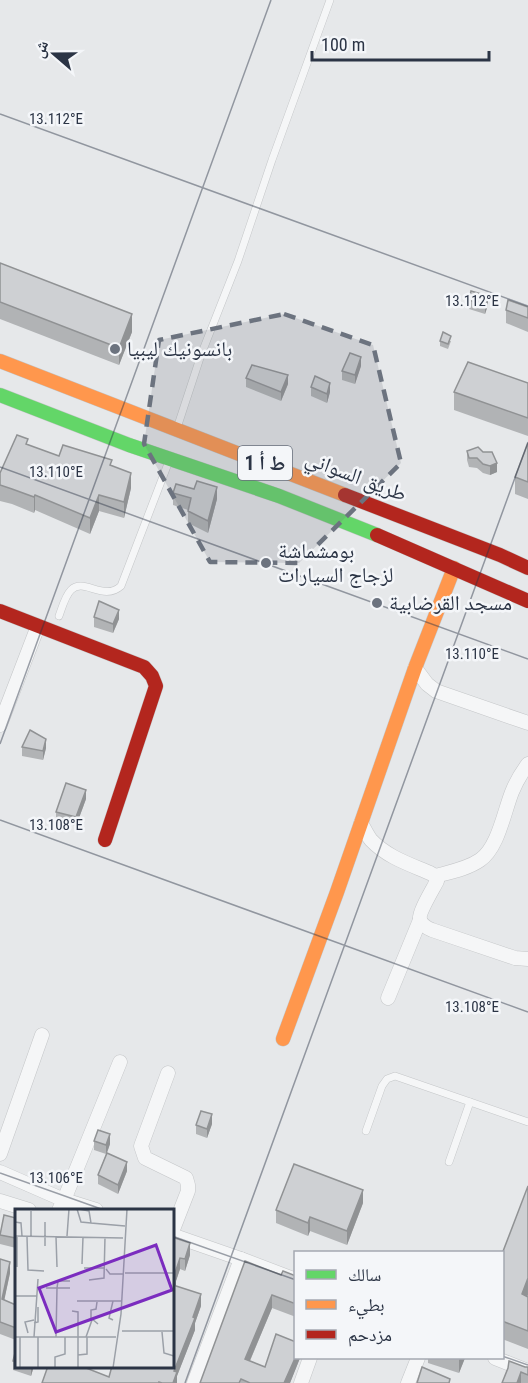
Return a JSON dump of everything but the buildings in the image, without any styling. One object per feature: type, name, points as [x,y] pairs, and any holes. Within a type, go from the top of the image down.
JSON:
[{"type":"main road","name":"طريق السواني","points":[[0,361],[330,487],[528,567]]},
{"type":"main road","name":"ط أ 1","points":[[0,395],[129,445],[289,500],[391,540],[528,601]]},
{"type":"main road","points":[[283,1039],[415,668],[454,568]]},
{"type":"main road","points":[[0,611],[144,667],[152,676],[156,686],[105,840]]},
{"type":"street","points":[[0,726],[39,626]]},
{"type":"street","points":[[415,668],[436,692],[528,723]]},
{"type":"street","points":[[361,823],[370,839],[384,851],[435,876],[466,868],[481,860],[494,843],[512,790],[528,764]]},
{"type":"street","points":[[388,998],[420,920],[420,914],[436,881],[435,876]]},
{"type":"street","points":[[420,920],[424,926],[432,930],[515,958],[528,959]]},
{"type":"street","points":[[0,1154],[42,1035]]},
{"type":"street","points":[[62,1205],[120,1062]]},
{"type":"street","points":[[168,1073],[141,1146],[145,1158],[186,1178],[188,1191],[174,1229]]},
{"type":"street","points":[[0,1172],[62,1205],[89,1209]]},
{"type":"street","points":[[0,1201],[26,1209]]},
{"type":"street","points":[[174,1235],[294,1279]]},
{"type":"street","points":[[194,1383],[241,1259]]},
{"type":"street","points":[[301,1383],[310,1359]]},
{"type":"street","points":[[408,1383],[418,1359]]},
{"type":"street","points":[[498,1359],[528,1371]]},
{"type":"lane","points":[[176,430],[330,0]]},
{"type":"lane","points":[[59,616],[69,591],[74,587],[80,585],[109,592],[116,591],[121,586],[170,459]]},
{"type":"lane","points":[[366,1131],[382,1086],[387,1079],[395,1076],[528,1122]]},
{"type":"lane","points":[[449,1162],[470,1101]]},
{"type":"highlighted area","points":[[284,314],[373,345],[401,463],[299,563],[210,562],[144,444],[159,340]]},
{"type":"traffic: fast","points":[[0,395],[129,445],[279,496],[377,535]]},
{"type":"traffic: slow","points":[[0,361],[345,495]]},
{"type":"traffic: slow","points":[[283,1039],[415,668],[454,568]]},
{"type":"traffic: jam","points":[[345,495],[528,568]]},
{"type":"traffic: jam","points":[[377,535],[528,601]]},
{"type":"traffic: jam","points":[[0,611],[144,667],[152,676],[156,686],[105,840]]},
{"type":"place","name":"بانسونيك ليبيا","points":[[115,349]]},
{"type":"place","name":"بومشماشة لزجاج السيارات","points":[[266,563]]},
{"type":"place","name":"مسجد القرضابية","points":[[377,603]]}]
